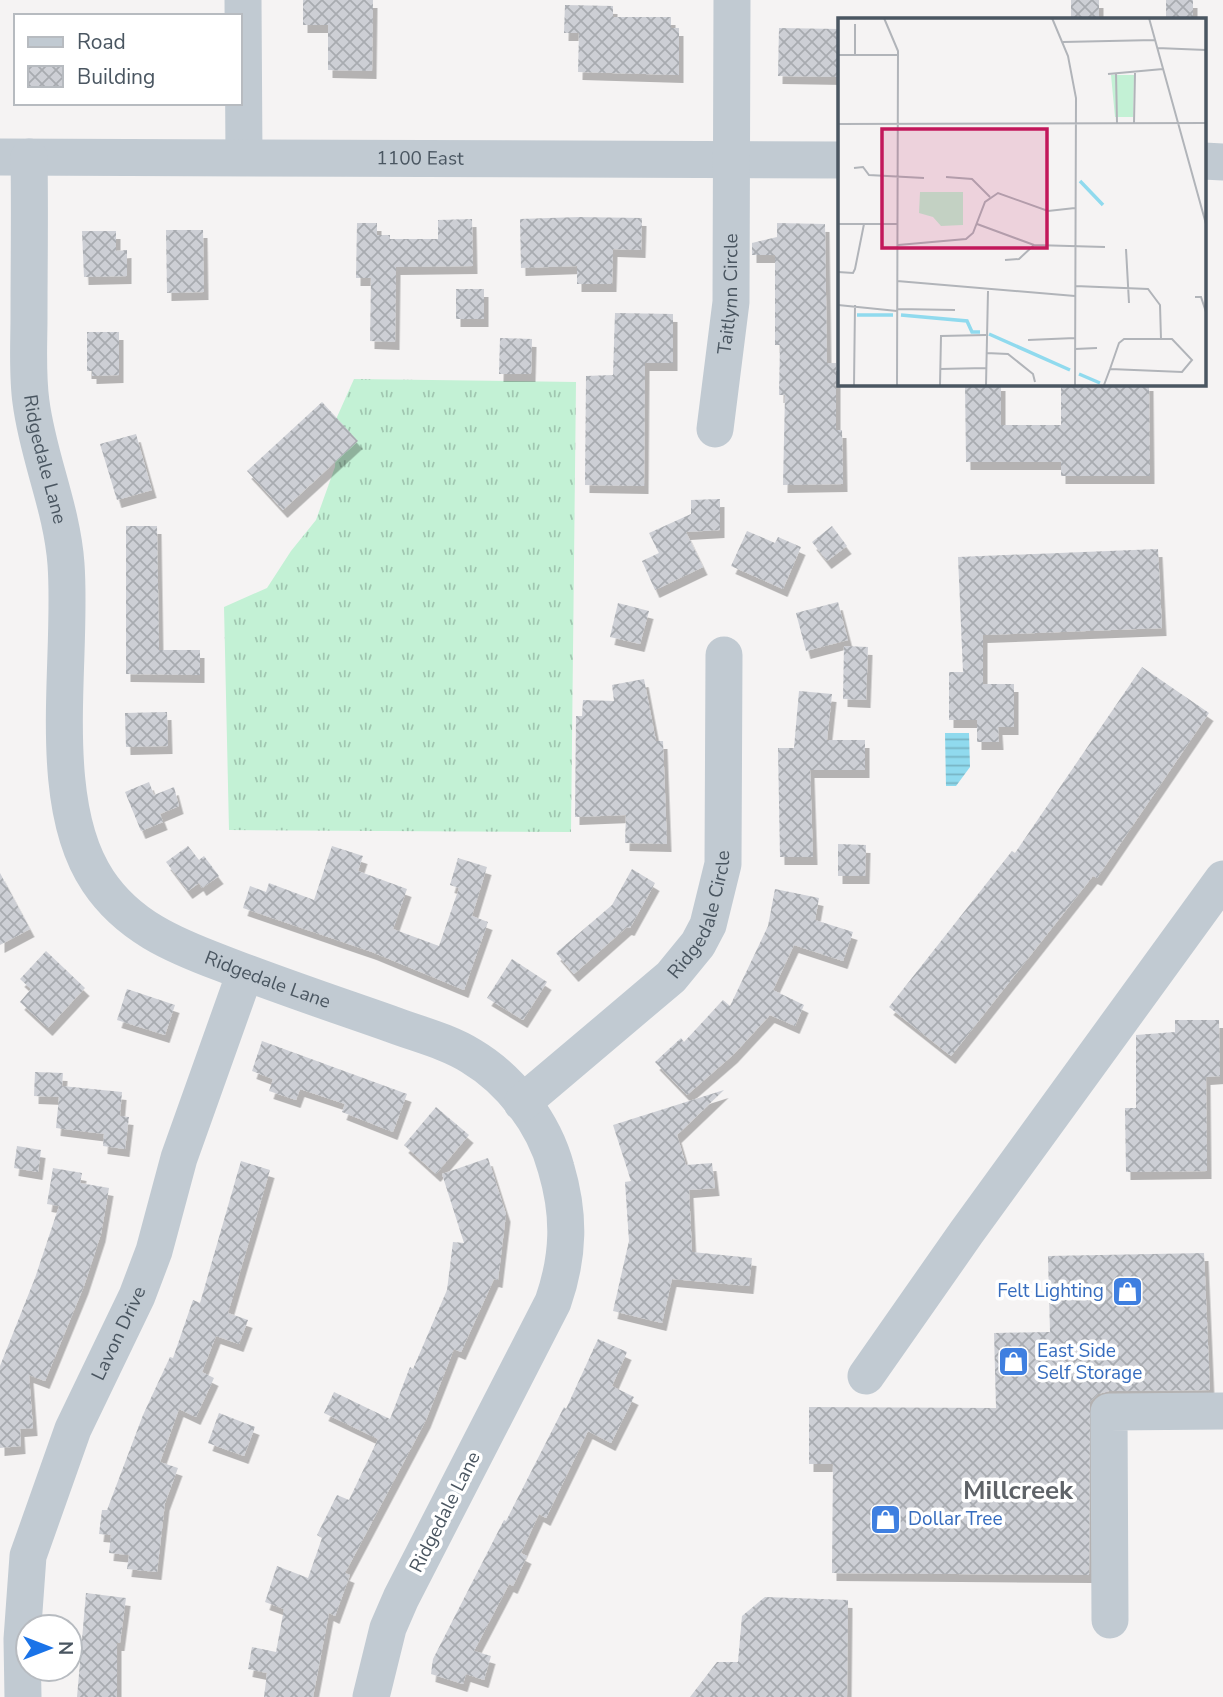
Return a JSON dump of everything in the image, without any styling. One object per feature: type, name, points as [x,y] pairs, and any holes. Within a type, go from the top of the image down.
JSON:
[{"type":"street","points":[[243,0],[244,157]]},
{"type":"street","name":"Taitlynn Circle","points":[[715,429],[731,302],[732,0]]},
{"type":"street","name":"1100 East","points":[[15,157],[838,160]]},
{"type":"street","name":"Ridgedale Lane","points":[[15,157],[30,397],[38,442],[58,511],[66,561],[66,783],[72,823],[80,848],[96,879],[131,919],[179,947],[458,1049],[488,1068],[522,1102],[545,1139],[562,1189],[568,1234],[561,1280],[553,1302],[401,1598],[388,1628],[371,1697]]},
{"type":"street","name":"Ridgedale Circle","points":[[522,1102],[671,977],[698,944],[708,925],[723,864],[724,655]]},
{"type":"street","points":[[866,1376],[966,1233],[1223,879]]},
{"type":"street","name":"Lavon Drive","points":[[23,1697],[22,1639],[14,1549],[137,1296],[154,1251],[179,1158],[245,972]]},
{"type":"street","points":[[1110,1620],[1109,1412],[1223,1411]]},
{"type":"green space","points":[[354,379],[576,382],[571,832],[229,830],[224,607],[267,588],[291,551],[316,520],[335,467],[337,417]]},
{"type":"water","points":[[945,733],[969,733],[970,767],[956,786],[946,786]]},
{"type":"building","points":[[303,0],[373,0],[372,71],[328,70],[328,25],[303,25]]},
{"type":"building","points":[[1071,0],[1099,0],[1099,18],[1071,18]]},
{"type":"building","points":[[1166,0],[1193,0],[1193,18],[1166,18]]},
{"type":"building","points":[[565,5],[613,6],[613,17],[671,17],[671,28],[679,28],[679,75],[578,72],[579,33],[564,33]]},
{"type":"building","points":[[779,28],[838,29],[838,77],[778,76]]},
{"type":"building","points":[[642,218],[641,250],[613,249],[612,284],[577,284],[577,266],[521,268],[520,219]]},
{"type":"building","points":[[472,219],[473,266],[396,267],[395,342],[370,341],[371,278],[356,278],[357,223],[377,223],[377,235],[390,235],[390,239],[438,239],[438,220]]},
{"type":"building","points":[[777,223],[825,224],[827,363],[836,363],[836,430],[842,430],[843,484],[783,485],[785,395],[779,395],[780,345],[775,345],[775,255],[752,255],[752,243],[777,237]]},
{"type":"building","points":[[166,230],[203,230],[204,292],[167,293]]},
{"type":"building","points":[[82,231],[116,231],[116,251],[127,250],[127,276],[84,277]]},
{"type":"building","points":[[456,289],[484,289],[484,319],[456,319]]},
{"type":"building","points":[[615,313],[673,314],[673,363],[645,363],[644,486],[585,485],[586,376],[613,375]]},
{"type":"building","points":[[87,332],[119,332],[119,375],[92,376],[92,371],[87,371]]},
{"type":"building","points":[[500,338],[532,339],[531,374],[499,374]]},
{"type":"building","points":[[965,385],[1001,385],[1001,425],[1061,425],[1061,385],[1149,385],[1150,476],[1061,476],[1061,462],[966,462]]},
{"type":"building","points":[[322,402],[358,441],[283,510],[247,471]]},
{"type":"building","points":[[136,434],[152,490],[117,500],[100,444]]},
{"type":"building","points":[[720,499],[720,530],[686,532],[703,567],[655,590],[642,561],[659,553],[649,533],[691,514],[691,500]]},
{"type":"building","points":[[126,526],[157,526],[159,650],[200,650],[200,675],[126,674]]},
{"type":"building","points":[[832,526],[847,546],[827,561],[812,542]]},
{"type":"building","points":[[747,531],[775,543],[778,537],[801,547],[783,589],[731,566]]},
{"type":"building","points":[[1158,549],[1162,628],[983,635],[983,684],[1014,684],[1014,727],[998,727],[999,742],[977,742],[977,720],[949,720],[949,672],[963,672],[958,557]]},
{"type":"building","points":[[838,602],[848,640],[806,651],[796,613]]},
{"type":"building","points":[[618,603],[649,611],[640,644],[610,637]]},
{"type":"building","points":[[844,646],[868,647],[866,700],[843,699]]},
{"type":"building","points":[[1142,667],[1209,713],[1097,878],[1093,876],[951,1056],[889,1007],[1012,851],[1015,853]]},
{"type":"building","points":[[644,679],[656,741],[663,741],[667,844],[625,843],[626,815],[575,817],[576,716],[582,716],[583,700],[614,701],[612,685]]},
{"type":"building","points":[[799,691],[832,694],[827,740],[865,740],[865,770],[810,770],[813,857],[780,857],[778,748],[794,748]]},
{"type":"building","points":[[167,712],[168,746],[126,747],[125,713]]},
{"type":"building","points":[[149,782],[154,795],[174,787],[179,806],[160,814],[163,822],[141,831],[125,792]]},
{"type":"building","points":[[838,844],[866,845],[865,876],[838,876]]},
{"type":"building","points":[[188,846],[199,860],[204,856],[219,876],[202,888],[199,883],[188,891],[166,862]]},
{"type":"building","points":[[332,846],[363,856],[358,871],[407,889],[393,929],[439,946],[459,888],[450,885],[458,858],[487,867],[472,916],[488,922],[464,990],[372,952],[243,908],[250,886],[266,892],[269,883],[314,900]]},
{"type":"building","points":[[632,869],[655,883],[630,928],[627,927],[574,974],[556,953],[612,905]]},
{"type":"building","points":[[0,873],[30,929],[0,945]]},
{"type":"building","points":[[775,889],[819,898],[815,920],[853,932],[843,961],[794,945],[773,990],[804,1005],[795,1026],[770,1015],[733,1055],[687,1095],[655,1062],[681,1038],[684,1042],[723,1000],[730,1006],[768,926]]},
{"type":"building","points":[[46,951],[85,988],[48,1028],[20,1002],[31,989],[20,979]]},
{"type":"building","points":[[512,959],[547,982],[523,1020],[487,998]]},
{"type":"building","points":[[127,989],[175,1005],[165,1035],[117,1020]]},
{"type":"building","points":[[1175,1020],[1219,1020],[1220,1076],[1206,1077],[1207,1171],[1126,1172],[1125,1108],[1136,1108],[1136,1035],[1175,1032]]},
{"type":"building","points":[[262,1041],[407,1094],[393,1132],[342,1112],[345,1104],[300,1089],[296,1100],[269,1091],[273,1079],[252,1071]]},
{"type":"building","points":[[35,1072],[63,1073],[62,1086],[122,1092],[120,1116],[129,1117],[125,1149],[103,1146],[104,1134],[56,1128],[59,1097],[34,1096]]},
{"type":"building","points":[[724,1090],[677,1135],[686,1165],[712,1163],[715,1188],[689,1190],[692,1252],[752,1258],[749,1286],[672,1279],[662,1323],[613,1311],[629,1241],[625,1182],[631,1181],[613,1125]]},
{"type":"building","points":[[436,1107],[469,1135],[436,1174],[404,1145]]},
{"type":"building","points":[[17,1146],[41,1150],[38,1172],[14,1168]]},
{"type":"building","points":[[488,1158],[506,1214],[498,1280],[494,1279],[461,1352],[454,1349],[426,1420],[345,1573],[350,1575],[335,1616],[329,1613],[313,1697],[264,1697],[267,1673],[248,1669],[252,1647],[276,1652],[284,1609],[265,1602],[277,1566],[308,1578],[322,1538],[317,1535],[337,1495],[349,1500],[378,1439],[324,1413],[334,1392],[390,1419],[410,1367],[413,1369],[447,1290],[453,1242],[464,1243],[442,1174]]},
{"type":"building","points":[[241,1161],[270,1170],[228,1313],[248,1320],[239,1344],[216,1336],[202,1372],[214,1378],[196,1417],[179,1409],[160,1462],[178,1468],[165,1503],[157,1572],[127,1569],[129,1555],[109,1553],[111,1535],[99,1534],[102,1510],[107,1510],[143,1415],[170,1357],[173,1358],[193,1300],[200,1303]]},
{"type":"building","points":[[53,1168],[82,1173],[80,1183],[109,1188],[101,1234],[84,1286],[45,1381],[29,1375],[33,1428],[20,1429],[21,1446],[0,1448],[0,1366],[35,1278],[59,1206],[47,1204]]},
{"type":"building","points":[[1204,1253],[1210,1390],[1109,1391],[1098,1394],[1090,1402],[1089,1575],[832,1573],[833,1464],[809,1464],[809,1407],[996,1408],[994,1333],[1050,1332],[1048,1256]]},
{"type":"building","points":[[598,1339],[627,1352],[612,1386],[634,1397],[611,1443],[588,1431],[546,1518],[539,1514],[521,1553],[527,1556],[513,1586],[509,1584],[474,1651],[491,1656],[484,1680],[466,1674],[463,1684],[431,1674],[433,1659],[564,1407],[566,1409]]},
{"type":"building","points":[[219,1413],[255,1427],[244,1456],[208,1443]]},
{"type":"building","points":[[86,1593],[126,1598],[120,1643],[117,1643],[117,1697],[77,1697],[78,1683],[84,1683]]},
{"type":"building","points":[[765,1597],[848,1600],[847,1697],[690,1697],[717,1662],[738,1662],[742,1616]]},
{"type":"place","name":"Felt Lighting","points":[[1127,1291]]},
{"type":"place","name":"East Side Self Storage","points":[[1014,1362]]},
{"type":"place","name":"Dollar Tree","points":[[885,1519]]},
{"type":"district","name":"Millcreek","points":[[1018,1490]]}]
